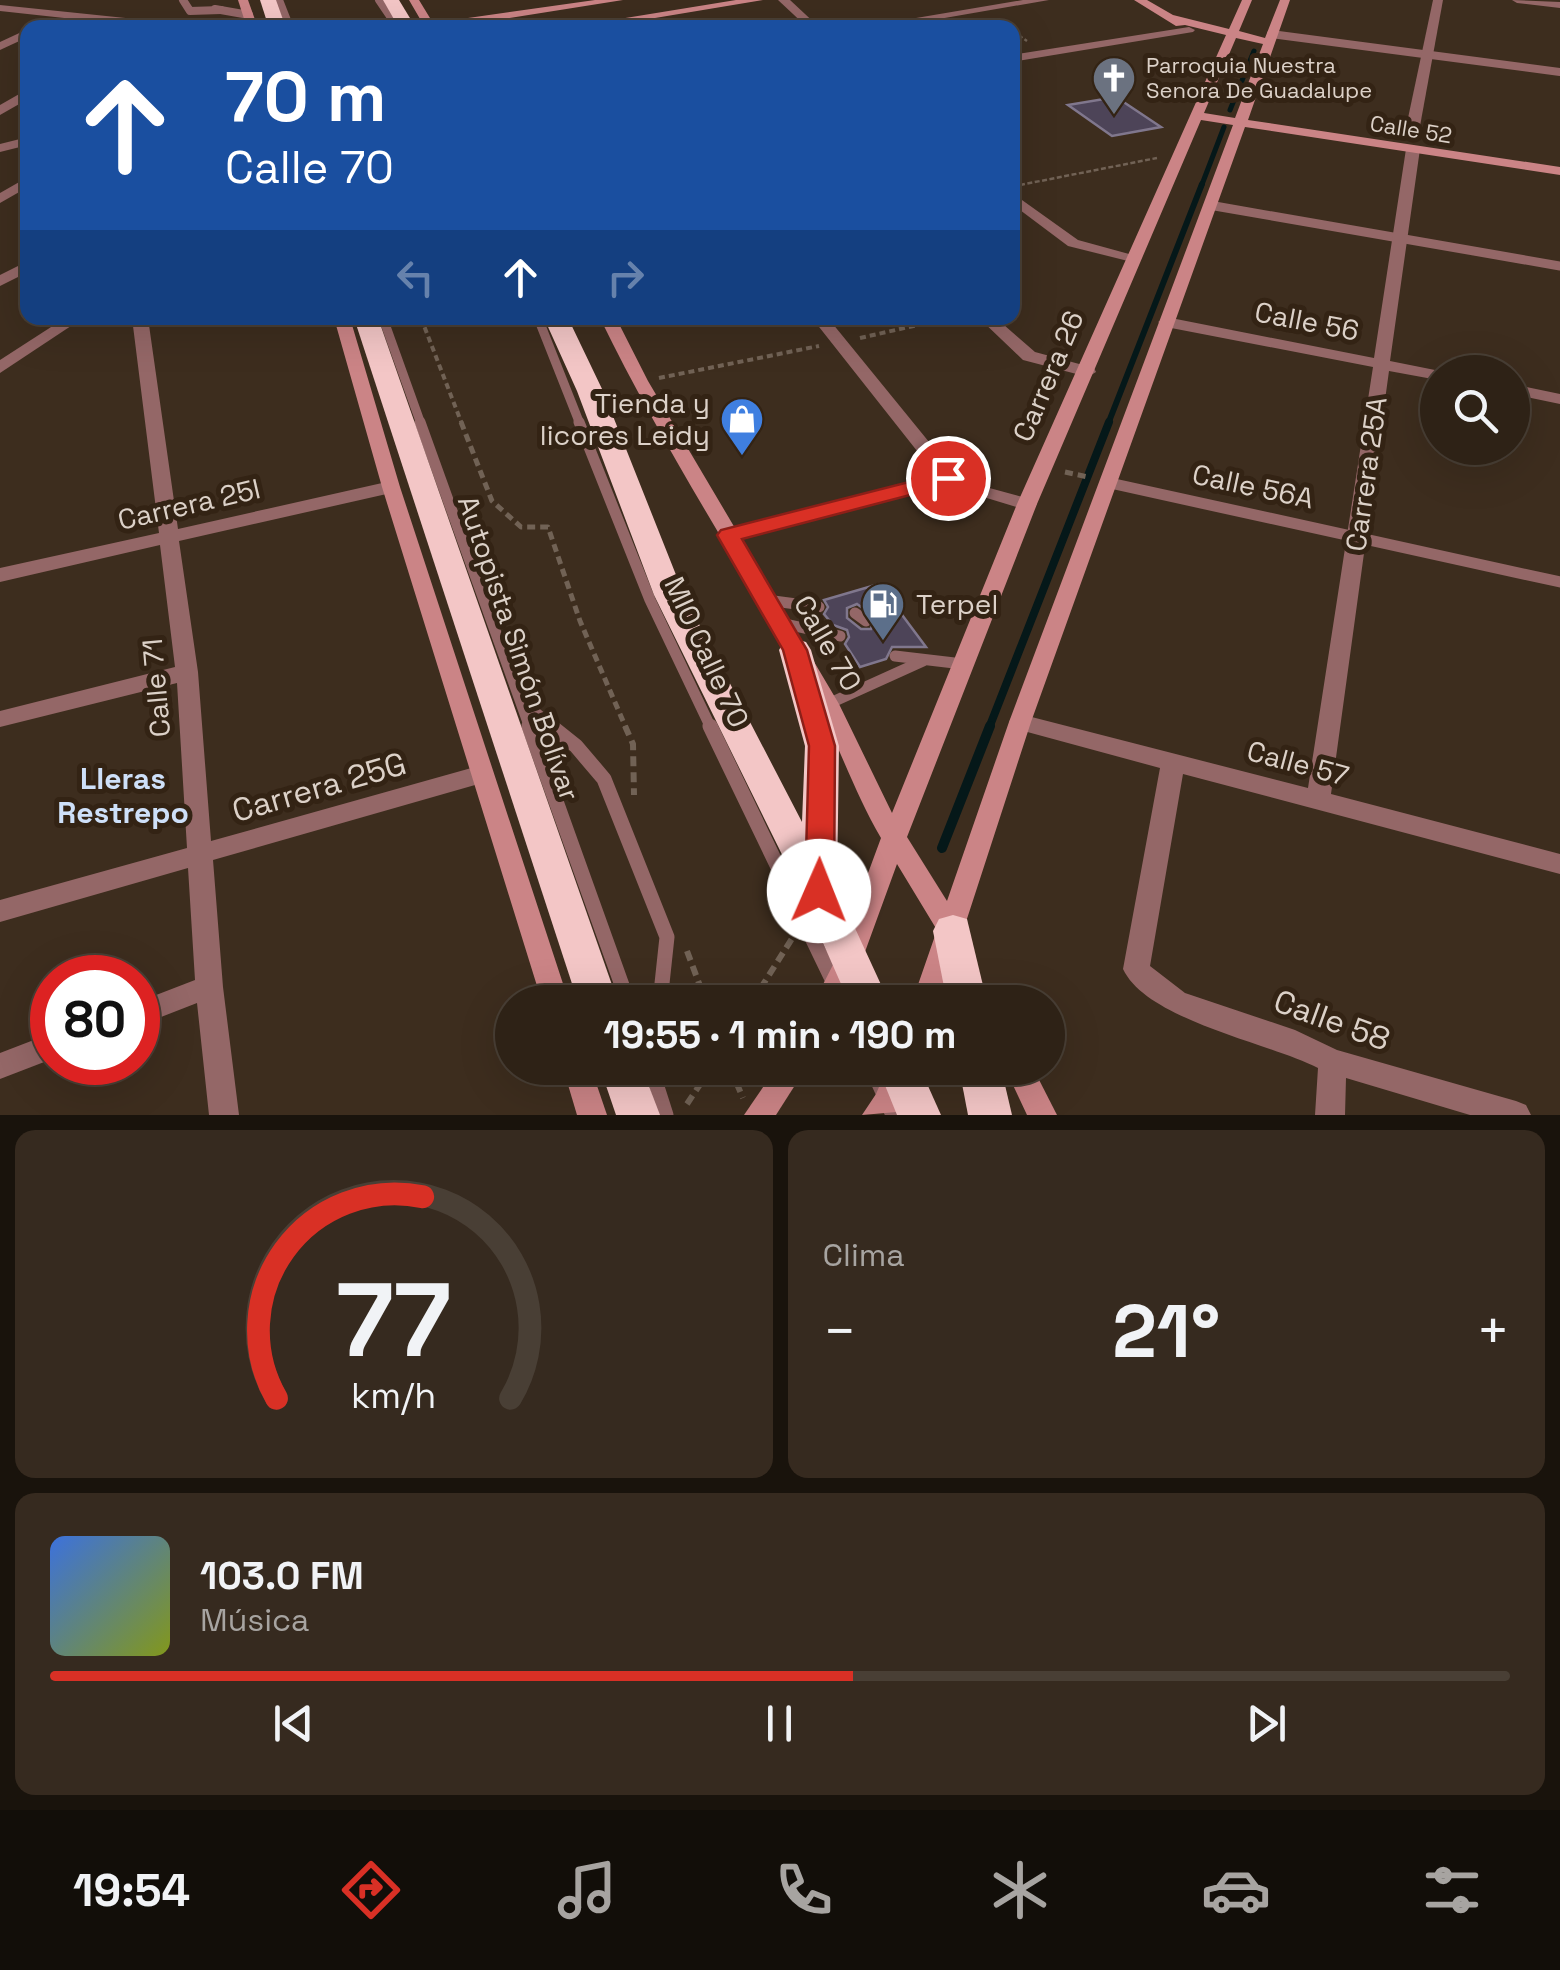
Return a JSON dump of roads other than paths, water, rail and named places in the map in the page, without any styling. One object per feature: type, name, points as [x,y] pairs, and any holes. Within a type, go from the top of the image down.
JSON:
[{"type":"highway","name":"Autopista Simón Bolívar","points":[[368,325],[592,985]]},
{"type":"highway","points":[[559,325],[590,391],[669,595],[819,891],[843,985]]},
{"type":"highway","points":[[788,636],[822,746],[819,891]]},
{"type":"highway","points":[[953,931],[963,985]]},
{"type":"highway","points":[[638,1115],[642,1085]]},
{"type":"highway","points":[[984,1085],[990,1115]]},
{"type":"street","points":[[477,20],[618,0]]},
{"type":"street","points":[[623,20],[758,0]]},
{"type":"street","points":[[782,0],[806,20]]},
{"type":"street","points":[[914,20],[1044,0]]},
{"type":"street","points":[[1138,0],[1189,30],[1228,42],[1270,38]]},
{"type":"street","name":"Carrera 26","points":[[847,985],[894,835],[963,664],[1028,504],[1088,372],[1132,257],[1247,0]]},
{"type":"street","points":[[932,985],[1103,481],[1285,0]]},
{"type":"street","name":"Carrera 25A","points":[[1318,800],[1412,143],[1438,0]]},
{"type":"street","points":[[1517,0],[1560,5]]},
{"type":"street","points":[[0,8],[102,20]]},
{"type":"street","points":[[49,20],[59,14]]},
{"type":"street","points":[[1171,18],[1228,42]]},
{"type":"street","points":[[1020,58],[1189,30]]},
{"type":"street","name":"Calle 52","points":[[1250,100],[1266,115],[1560,171]]},
{"type":"street","name":"Calle 52","points":[[1198,116],[1560,159]]},
{"type":"street","points":[[1020,203],[1072,244],[1132,257]]},
{"type":"street","name":"Calle 56","points":[[1166,322],[1420,371]]},
{"type":"street","points":[[0,368],[64,325]]},
{"type":"street","name":"Calle 71","points":[[141,325],[186,672],[209,987],[224,1115]]},
{"type":"street","points":[[344,325],[390,487],[550,985]]},
{"type":"street","name":"Calle 70","points":[[611,325],[639,382],[828,704],[870,799],[953,931],[980,985]]},
{"type":"street","points":[[826,325],[948,478],[964,489],[1028,504]]},
{"type":"street","points":[[995,325],[1029,356],[1088,372]]},
{"type":"street","points":[[1530,392],[1560,398]]},
{"type":"street","points":[[728,535],[948,478]]},
{"type":"street","name":"Carrera 25I","points":[[0,576],[390,487]]},
{"type":"street","points":[[0,719],[82,702],[186,672]]},
{"type":"street","name":"Calle 57","points":[[1020,722],[1560,864]]},
{"type":"street","name":"Calle 58","points":[[1173,762],[1136,969],[1149,984],[1176,1002],[1295,1043],[1332,1061],[1516,1115]]},
{"type":"street","name":"Carrera 25G","points":[[0,911],[482,774]]},
{"type":"street","points":[[160,1006],[209,987]]},
{"type":"street","points":[[0,1066],[30,1054]]},
{"type":"street","points":[[1330,1115],[1332,1061]]},
{"type":"street","points":[[582,1085],[592,1115]]},
{"type":"street","points":[[760,1115],[780,1085]]},
{"type":"street","points":[[1027,1085],[1042,1115]]},
{"type":"lane","points":[[183,0],[190,11],[221,10]]},
{"type":"lane","points":[[210,8],[248,20]]},
{"type":"lane","points":[[1270,38],[1560,72]]},
{"type":"lane","points":[[1209,206],[1560,266]]},
{"type":"lane","points":[[386,325],[622,985]]},
{"type":"lane","name":"MIO Calle 70","points":[[541,325],[650,600],[842,985]]},
{"type":"lane","name":"Calle 56A","points":[[1103,481],[1560,582]]},
{"type":"lane","points":[[766,600],[819,607]]},
{"type":"lane","points":[[788,636],[840,636]]},
{"type":"lane","points":[[895,656],[963,664]]},
{"type":"lane","points":[[828,704],[923,661]]},
{"type":"lane","points":[[521,700],[576,746],[604,779],[667,937],[662,985]]},
{"type":"lane","points":[[652,1085],[666,1115]]},
{"type":"waterway","points":[[1230,110],[1254,51]]},
{"type":"waterway","points":[[1201,187],[1224,127]]},
{"type":"waterway","points":[[1108,424],[1202,184]]},
{"type":"waterway","points":[[989,728],[1109,422]]},
{"type":"waterway","points":[[942,848],[990,726]]},
{"type":"place","name":"Parroquia Nuestra Senora De Guadalupe","points":[[1114,116]]},
{"type":"place","name":"Tienda y licores Leidy","points":[[742,457]]},
{"type":"place","name":"Terpel","points":[[883,642]]},
{"type":"district","name":"Lleras Restrepo","points":[[123,795]]}]
